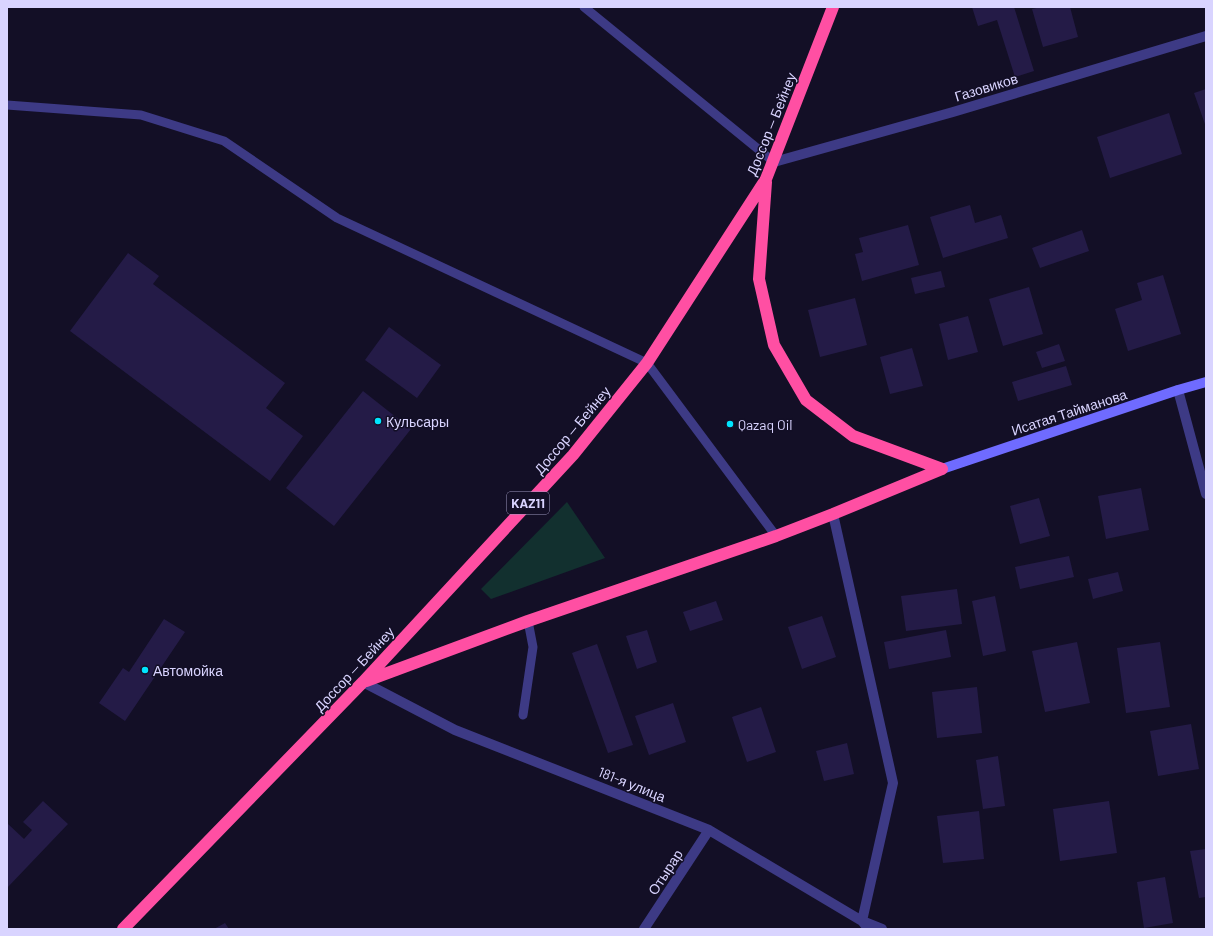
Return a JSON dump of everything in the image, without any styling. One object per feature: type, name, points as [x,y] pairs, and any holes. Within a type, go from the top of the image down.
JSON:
[{"type":"highway","name":"Доссор — Бейнеу","points":[[123,929],[363,682],[573,455],[647,363],[766,179],[774,162],[833,7]]},
{"type":"highway","points":[[766,179],[759,279],[774,345],[806,400],[853,436],[942,469]]},
{"type":"highway","points":[[363,682],[528,621],[776,536],[834,514],[942,469]]},
{"type":"street","name":"Газовиков","points":[[774,162],[954,112],[1206,36]]},
{"type":"street","name":"Исатая Тайманова","points":[[942,469],[1206,382]]},
{"type":"street","points":[[1178,390],[1206,494]]},
{"type":"street","points":[[834,514],[893,783],[865,925]]},
{"type":"street","name":"181-я улица","points":[[363,682],[455,730],[709,830],[865,925],[882,929]]},
{"type":"street","name":"Отырар","points":[[644,929],[709,830]]},
{"type":"lane","points":[[584,7],[774,162]]},
{"type":"lane","points":[[7,105],[141,115],[224,141],[337,218],[647,363],[776,536]]},
{"type":"lane","points":[[523,715],[533,648],[528,621]]},
{"type":"green space","points":[[567,502],[605,558],[491,599],[481,589]]},
{"type":"building","points":[[972,7],[1014,7],[1034,71],[1015,77],[997,20],[978,26]]},
{"type":"building","points":[[1041,7],[1070,7],[1078,37],[1043,47],[1032,9]]},
{"type":"building","points":[[1206,89],[1206,127],[1194,93]]},
{"type":"building","points":[[1169,113],[1182,154],[1110,178],[1097,137]]},
{"type":"building","points":[[970,205],[975,223],[1001,215],[1008,238],[943,258],[930,217]]},
{"type":"building","points":[[908,225],[919,265],[862,281],[855,254],[863,252],[859,238]]},
{"type":"building","points":[[1082,230],[1089,251],[1040,268],[1032,248]]},
{"type":"building","points":[[128,253],[159,276],[153,284],[285,383],[266,408],[303,436],[270,481],[70,331]]},
{"type":"building","points":[[941,271],[945,287],[915,294],[911,278]]},
{"type":"building","points":[[1163,275],[1181,334],[1128,351],[1115,309],[1142,300],[1137,283]]},
{"type":"building","points":[[1029,287],[1043,334],[1003,346],[989,299]]},
{"type":"building","points":[[855,298],[867,345],[820,357],[808,310]]},
{"type":"building","points":[[968,316],[978,352],[948,360],[939,324]]},
{"type":"building","points":[[389,327],[441,365],[417,398],[365,360]]},
{"type":"building","points":[[1059,344],[1065,361],[1042,368],[1036,352]]},
{"type":"building","points":[[912,348],[923,386],[890,394],[880,357]]},
{"type":"building","points":[[1066,366],[1072,385],[1018,401],[1012,382]]},
{"type":"building","points":[[363,391],[411,429],[334,526],[286,488]]},
{"type":"building","points":[[1141,488],[1149,530],[1106,539],[1098,496]]},
{"type":"building","points":[[1039,498],[1050,536],[1020,544],[1010,506]]},
{"type":"building","points":[[1069,556],[1074,577],[1020,589],[1015,567]]},
{"type":"building","points":[[1118,572],[1123,591],[1093,599],[1088,579]]},
{"type":"building","points":[[957,589],[962,624],[906,631],[901,596]]},
{"type":"building","points":[[995,596],[1006,651],[983,656],[972,601]]},
{"type":"building","points":[[716,601],[723,620],[690,631],[683,612]]},
{"type":"building","points":[[822,616],[836,657],[802,669],[788,627]]},
{"type":"building","name":"Автомойка","points":[[164,619],[185,632],[125,721],[99,703],[123,668],[129,672]]},
{"type":"building","points":[[647,630],[657,662],[637,669],[626,636]]},
{"type":"building","points":[[946,630],[951,657],[889,669],[884,642]]},
{"type":"building","points":[[1077,642],[1090,703],[1045,712],[1032,651]]},
{"type":"building","points":[[1160,642],[1170,707],[1126,713],[1117,648]]},
{"type":"building","points":[[597,644],[633,745],[608,753],[572,653]]},
{"type":"building","points":[[977,687],[982,733],[937,738],[932,692]]},
{"type":"building","points":[[673,703],[686,742],[649,755],[635,716]]},
{"type":"building","points":[[761,707],[776,752],[747,762],[732,717]]},
{"type":"building","points":[[1191,724],[1199,769],[1158,776],[1150,731]]},
{"type":"building","points":[[847,743],[854,774],[824,781],[816,751]]},
{"type":"building","points":[[998,756],[1005,806],[983,809],[976,760]]},
{"type":"building","points":[[43,801],[68,824],[7,888],[7,823],[24,839],[32,830],[23,822]]},
{"type":"building","points":[[1109,801],[1117,853],[1060,861],[1053,809]]},
{"type":"building","points":[[979,811],[984,859],[943,863],[937,816]]},
{"type":"building","points":[[1206,849],[1206,897],[1199,898],[1190,851]]},
{"type":"building","points":[[1165,877],[1173,923],[1144,928],[1137,882]]},
{"type":"building","points":[[225,923],[229,929],[214,929]]},
{"type":"place","name":"Кульсары","points":[[378,421]]},
{"type":"place","name":"Qazaq Oil","points":[[730,424]]},
{"type":"place","name":"Автомойка","points":[[145,670]]}]
